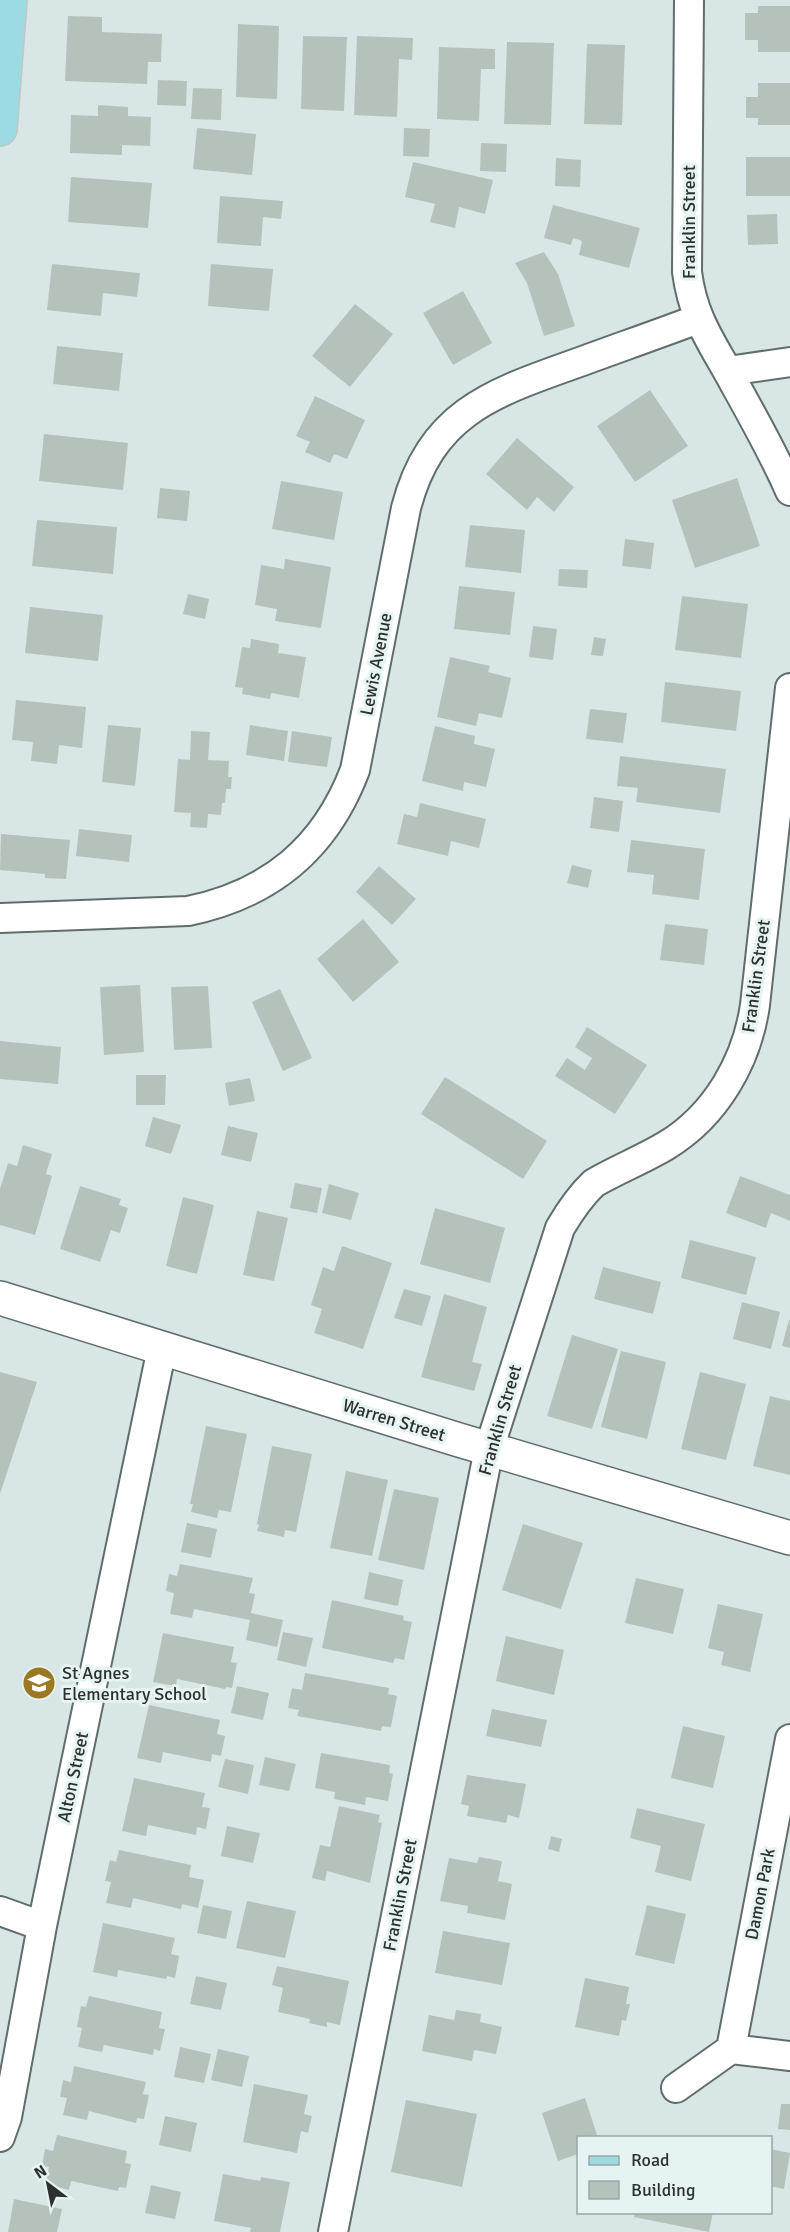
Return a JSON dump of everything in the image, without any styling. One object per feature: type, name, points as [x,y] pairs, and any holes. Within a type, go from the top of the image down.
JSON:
[{"type":"main road","points":[[0,129],[10,0]]},
{"type":"main road","name":"Warren Street","points":[[0,1298],[489,1449],[790,1538]]},
{"type":"street","name":"Franklin Street","points":[[689,0],[687,272],[690,296],[698,319],[728,371],[790,491]]},
{"type":"street","name":"Lewis Avenue","points":[[0,918],[188,911],[212,906],[244,893],[266,882],[299,858],[324,830],[337,810],[355,771],[406,508],[412,483],[429,452],[461,416],[507,388],[698,319]]},
{"type":"street","points":[[728,371],[790,362]]},
{"type":"street","name":"Franklin Street","points":[[333,2232],[489,1449],[560,1228],[569,1212],[594,1183],[669,1143],[703,1116],[717,1099],[745,1048],[752,1030],[790,688]]},
{"type":"street","name":"Alton Street","points":[[0,2137],[7,2117],[42,1926],[162,1348]]},
{"type":"street","name":"Damon Park","points":[[731,2049],[790,1739]]},
{"type":"street","points":[[0,1911],[42,1926]]},
{"type":"street","points":[[676,2088],[731,2049],[790,2056]]},
{"type":"building","points":[[758,6],[790,6],[790,52],[758,52],[758,40],[745,40],[745,13],[758,13]]},
{"type":"building","points":[[68,16],[102,17],[102,32],[162,34],[161,62],[148,62],[147,84],[65,81]]},
{"type":"building","points":[[238,24],[279,26],[277,99],[236,97]]},
{"type":"building","points":[[303,36],[347,37],[344,111],[301,109]]},
{"type":"building","points":[[357,36],[413,38],[412,60],[399,59],[397,117],[354,115]]},
{"type":"building","points":[[507,42],[554,43],[551,125],[504,124]]},
{"type":"building","points":[[587,44],[625,45],[622,125],[584,124]]},
{"type":"building","points":[[439,47],[495,49],[495,69],[481,69],[479,121],[437,119]]},
{"type":"building","points":[[158,80],[187,81],[186,106],[157,105]]},
{"type":"building","points":[[758,83],[790,83],[790,125],[758,125],[758,118],[746,118],[746,97],[758,97]]},
{"type":"building","points":[[193,88],[222,89],[221,120],[191,119]]},
{"type":"building","points":[[98,105],[128,107],[128,116],[151,117],[150,146],[122,145],[122,155],[70,153],[71,115],[98,116]]},
{"type":"building","points":[[197,128],[256,134],[252,175],[193,169]]},
{"type":"building","points":[[404,128],[430,129],[429,157],[403,156]]},
{"type":"building","points":[[481,143],[507,144],[506,172],[480,171]]},
{"type":"building","points":[[746,157],[790,157],[790,196],[746,196]]},
{"type":"building","points":[[556,158],[581,160],[580,187],[555,186]]},
{"type":"building","points":[[413,162],[493,180],[485,214],[459,207],[455,228],[430,222],[435,204],[405,197]]},
{"type":"building","points":[[71,177],[152,183],[148,228],[68,222]]},
{"type":"building","points":[[220,196],[283,201],[281,219],[263,217],[261,246],[217,243]]},
{"type":"building","points":[[553,205],[640,228],[629,268],[579,255],[582,241],[573,238],[571,245],[544,238]]},
{"type":"building","points":[[777,214],[778,244],[748,245],[747,215]]},
{"type":"building","points":[[544,252],[558,274],[575,326],[544,336],[527,283],[515,263]]},
{"type":"building","points":[[52,264],[140,273],[137,297],[103,293],[101,316],[47,310]]},
{"type":"building","points":[[211,264],[273,269],[269,311],[208,306]]},
{"type":"building","points":[[463,291],[492,343],[453,365],[423,313]]},
{"type":"building","points":[[355,304],[393,334],[350,387],[312,356]]},
{"type":"building","points":[[57,346],[123,353],[119,391],[53,384]]},
{"type":"building","points":[[650,390],[688,446],[635,482],[597,426]]},
{"type":"building","points":[[315,396],[365,420],[347,459],[334,454],[330,463],[305,452],[310,442],[296,436]]},
{"type":"building","points":[[44,434],[128,443],[123,490],[39,481]]},
{"type":"building","points":[[517,438],[574,487],[554,512],[537,497],[527,510],[486,474]]},
{"type":"building","points":[[737,478],[760,546],[695,568],[672,500]]},
{"type":"building","points":[[281,481],[343,492],[334,540],[272,529]]},
{"type":"building","points":[[160,488],[190,491],[187,521],[157,518]]},
{"type":"building","points":[[37,520],[117,527],[113,574],[32,566]]},
{"type":"building","points":[[470,525],[525,530],[521,573],[465,567]]},
{"type":"building","points":[[625,539],[654,543],[651,569],[622,566]]},
{"type":"building","points":[[285,559],[331,567],[321,628],[275,621],[277,609],[255,605],[261,565],[284,569]]},
{"type":"building","points":[[559,569],[588,570],[587,588],[558,586]]},
{"type":"building","points":[[459,586],[515,592],[510,635],[454,629]]},
{"type":"building","points":[[188,594],[209,599],[205,619],[183,614]]},
{"type":"building","points":[[682,596],[748,604],[741,658],[675,650]]},
{"type":"building","points":[[30,607],[103,615],[98,661],[25,653]]},
{"type":"building","points":[[533,626],[557,629],[553,660],[529,657]]},
{"type":"building","points":[[594,637],[606,639],[603,656],[591,655]]},
{"type":"building","points":[[251,639],[279,644],[278,653],[306,657],[299,698],[271,693],[270,699],[242,694],[243,688],[235,687],[242,647],[250,648]]},
{"type":"building","points":[[450,657],[490,666],[488,672],[511,678],[502,718],[479,713],[476,726],[437,717]]},
{"type":"building","points":[[665,682],[741,691],[736,731],[661,722]]},
{"type":"building","points":[[16,700],[86,707],[82,748],[59,745],[57,764],[31,761],[33,742],[12,740]]},
{"type":"building","points":[[590,709],[627,713],[623,743],[586,739]]},
{"type":"building","points":[[108,725],[141,728],[135,786],[102,782]]},
{"type":"building","points":[[250,725],[288,731],[284,761],[246,755]]},
{"type":"building","points":[[435,726],[475,736],[474,744],[495,749],[486,787],[464,782],[463,791],[422,781]]},
{"type":"building","points":[[191,731],[210,732],[208,760],[229,761],[228,777],[232,777],[231,789],[226,789],[221,815],[208,814],[207,828],[190,827],[191,813],[174,812],[178,759],[190,760]]},
{"type":"building","points":[[292,731],[332,737],[327,767],[288,762]]},
{"type":"building","points":[[620,756],[726,769],[720,813],[636,802],[638,788],[617,786]]},
{"type":"building","points":[[594,797],[623,801],[619,832],[590,828]]},
{"type":"building","points":[[420,803],[486,819],[479,848],[451,841],[448,856],[397,844],[404,814],[417,817]]},
{"type":"building","points":[[79,829],[132,835],[129,862],[76,856]]},
{"type":"building","points":[[1,834],[70,840],[66,879],[45,878],[45,874],[0,870]]},
{"type":"building","points":[[631,840],[705,849],[699,900],[652,894],[654,875],[627,872]]},
{"type":"building","points":[[572,865],[592,870],[588,888],[567,883]]},
{"type":"building","points":[[379,866],[416,899],[392,925],[356,892]]},
{"type":"building","points":[[363,919],[399,962],[353,1002],[317,959]]},
{"type":"building","points":[[665,924],[708,929],[704,965],[660,960]]},
{"type":"building","points":[[140,985],[144,1052],[104,1055],[100,987]]},
{"type":"building","points":[[208,986],[212,1048],[174,1050],[171,987]]},
{"type":"building","points":[[280,989],[312,1058],[283,1071],[252,1002]]},
{"type":"building","points":[[587,1027],[647,1065],[615,1114],[555,1076],[567,1058],[585,1070],[592,1058],[575,1047]]},
{"type":"building","points":[[0,1041],[61,1047],[58,1084],[0,1079]]},
{"type":"building","points":[[136,1075],[166,1075],[165,1105],[136,1105]]},
{"type":"building","points":[[445,1077],[547,1141],[523,1179],[421,1114]]},
{"type":"building","points":[[250,1078],[255,1101],[229,1106],[225,1083]]},
{"type":"building","points":[[153,1117],[181,1125],[171,1154],[145,1146]]},
{"type":"building","points":[[228,1126],[258,1133],[251,1162],[221,1155]]},
{"type":"building","points":[[23,1145],[52,1154],[46,1174],[52,1176],[35,1235],[0,1225],[0,1189],[8,1163],[17,1166]]},
{"type":"building","points":[[740,1176],[790,1195],[790,1221],[771,1213],[766,1228],[726,1213]]},
{"type":"building","points":[[295,1183],[322,1188],[317,1213],[290,1208]]},
{"type":"building","points":[[329,1184],[359,1193],[351,1220],[322,1213]]},
{"type":"building","points":[[80,1186],[121,1199],[119,1205],[128,1208],[120,1233],[111,1230],[100,1262],[60,1249]]},
{"type":"building","points":[[183,1197],[214,1205],[197,1274],[166,1266]]},
{"type":"building","points":[[435,1208],[505,1228],[490,1283],[420,1264]]},
{"type":"building","points":[[257,1211],[288,1218],[274,1281],[243,1275]]},
{"type":"building","points":[[690,1240],[756,1257],[746,1295],[681,1278]]},
{"type":"building","points":[[342,1246],[392,1263],[363,1349],[314,1333],[322,1309],[311,1305],[323,1267],[334,1271]]},
{"type":"building","points":[[603,1267],[661,1282],[653,1314],[594,1299]]},
{"type":"building","points":[[404,1289],[431,1296],[422,1326],[394,1318]]},
{"type":"building","points":[[444,1294],[487,1307],[472,1362],[482,1364],[474,1391],[421,1377]]},
{"type":"building","points":[[742,1302],[780,1312],[771,1349],[733,1339]]},
{"type":"building","points":[[790,1320],[790,1348],[782,1346]]},
{"type":"building","points":[[572,1335],[618,1349],[592,1429],[547,1416]]},
{"type":"building","points":[[621,1351],[666,1362],[647,1439],[601,1427]]},
{"type":"building","points":[[0,1372],[37,1382],[0,1494]]},
{"type":"building","points":[[700,1372],[746,1384],[726,1460],[681,1449]]},
{"type":"building","points":[[770,1396],[790,1401],[790,1475],[753,1466]]},
{"type":"building","points":[[206,1426],[247,1434],[231,1512],[219,1510],[217,1518],[191,1512],[193,1504],[190,1504]]},
{"type":"building","points":[[272,1446],[312,1454],[296,1532],[285,1530],[284,1537],[257,1531]]},
{"type":"building","points":[[346,1471],[388,1480],[372,1556],[330,1548]]},
{"type":"building","points":[[394,1489],[439,1498],[424,1570],[378,1560]]},
{"type":"building","points":[[187,1523],[217,1529],[211,1558],[181,1552]]},
{"type":"building","points":[[523,1524],[583,1543],[561,1609],[502,1590]]},
{"type":"building","points":[[180,1564],[253,1578],[249,1593],[255,1594],[251,1613],[283,1620],[277,1647],[246,1640],[250,1620],[194,1609],[192,1618],[170,1614],[174,1593],[166,1591],[169,1574],[177,1576]]},
{"type":"building","points":[[369,1572],[403,1580],[398,1606],[364,1599]]},
{"type":"building","points":[[636,1578],[684,1589],[673,1634],[625,1623]]},
{"type":"building","points":[[332,1600],[404,1616],[403,1620],[412,1622],[404,1660],[395,1658],[393,1663],[322,1648]]},
{"type":"building","points":[[718,1604],[763,1614],[750,1672],[721,1665],[724,1652],[708,1648]]},
{"type":"building","points":[[283,1632],[313,1638],[306,1667],[277,1660]]},
{"type":"building","points":[[163,1633],[234,1647],[231,1662],[237,1663],[232,1688],[226,1687],[225,1689],[177,1679],[176,1686],[153,1682]]},
{"type":"building","points":[[506,1636],[564,1650],[554,1695],[496,1681]]},
{"type":"building","points":[[305,1673],[389,1688],[388,1694],[397,1696],[391,1727],[382,1726],[381,1731],[297,1716],[299,1710],[288,1708],[292,1688],[302,1690]]},
{"type":"building","points":[[237,1686],[269,1693],[263,1720],[231,1713]]},
{"type":"building","points":[[149,1705],[220,1720],[217,1734],[225,1736],[221,1756],[212,1754],[211,1762],[163,1752],[161,1763],[137,1758]]},
{"type":"building","points":[[492,1709],[547,1720],[541,1747],[486,1736]]},
{"type":"building","points":[[683,1726],[725,1736],[713,1788],[671,1778]]},
{"type":"building","points":[[321,1753],[390,1765],[389,1773],[393,1774],[388,1801],[366,1797],[365,1805],[334,1799],[335,1792],[315,1788]]},
{"type":"building","points":[[265,1757],[296,1764],[289,1791],[259,1785]]},
{"type":"building","points":[[225,1759],[254,1765],[248,1794],[218,1787]]},
{"type":"building","points":[[467,1775],[526,1784],[519,1818],[508,1815],[506,1823],[467,1816],[469,1806],[461,1804]]},
{"type":"building","points":[[134,1778],[205,1793],[202,1807],[210,1808],[206,1829],[197,1827],[196,1835],[148,1825],[146,1836],[122,1831]]},
{"type":"building","points":[[339,1806],[380,1815],[378,1822],[382,1823],[370,1883],[327,1871],[325,1881],[312,1878],[320,1845],[330,1847]]},
{"type":"building","points":[[637,1808],[705,1824],[691,1881],[655,1872],[661,1846],[630,1838]]},
{"type":"building","points":[[227,1826],[260,1833],[253,1863],[221,1856]]},
{"type":"building","points":[[551,1836],[562,1839],[559,1852],[548,1849]]},
{"type":"building","points":[[119,1850],[191,1865],[189,1877],[204,1880],[198,1908],[182,1904],[181,1909],[133,1898],[131,1908],[106,1903],[111,1882],[105,1881],[110,1860],[116,1862]]},
{"type":"building","points":[[479,1857],[502,1861],[498,1881],[512,1884],[505,1920],[467,1913],[468,1906],[440,1901],[449,1858],[477,1863]]},
{"type":"building","points":[[247,1901],[296,1911],[285,1958],[236,1948]]},
{"type":"building","points":[[203,1905],[232,1911],[226,1939],[197,1933]]},
{"type":"building","points":[[647,1905],[686,1914],[674,1964],[635,1955]]},
{"type":"building","points":[[103,1923],[175,1938],[171,1954],[179,1956],[175,1978],[167,1976],[166,1979],[118,1970],[117,1977],[93,1972]]},
{"type":"building","points":[[443,1931],[510,1943],[502,1985],[435,1973]]},
{"type":"building","points":[[277,1966],[349,1981],[340,2025],[327,2022],[327,2027],[309,2023],[310,2019],[278,2012],[283,1988],[272,1985]]},
{"type":"building","points":[[196,1976],[227,1983],[221,2010],[190,2004]]},
{"type":"building","points":[[585,1978],[629,1987],[626,2004],[630,2004],[626,2021],[622,2020],[619,2036],[575,2027]]},
{"type":"building","points":[[89,1996],[162,2012],[159,2028],[165,2029],[160,2051],[154,2049],[153,2055],[104,2045],[102,2052],[78,2047],[82,2028],[77,2027],[81,2006],[86,2007]]},
{"type":"building","points":[[456,2010],[481,2014],[480,2022],[502,2027],[496,2054],[474,2050],[472,2061],[422,2051],[429,2015],[454,2020]]},
{"type":"building","points":[[180,2047],[211,2054],[204,2083],[174,2077]]},
{"type":"building","points":[[218,2049],[249,2056],[242,2087],[211,2080]]},
{"type":"building","points":[[74,2066],[146,2082],[143,2094],[149,2095],[144,2119],[137,2118],[136,2123],[89,2111],[87,2120],[63,2115],[67,2098],[60,2097],[63,2080],[71,2082]]},
{"type":"building","points":[[254,2084],[308,2095],[304,2114],[312,2116],[308,2133],[301,2131],[297,2153],[243,2142]]},
{"type":"building","points":[[585,2098],[597,2136],[577,2136],[577,2154],[558,2161],[542,2113]]},
{"type":"building","points":[[406,2100],[477,2114],[462,2187],[391,2172]]},
{"type":"building","points":[[781,2104],[790,2104],[790,2130],[778,2129]]},
{"type":"building","points":[[165,2116],[197,2123],[191,2152],[159,2145]]},
{"type":"building","points":[[57,2135],[127,2151],[125,2163],[131,2164],[126,2188],[119,2187],[118,2191],[71,2181],[69,2190],[46,2184],[49,2167],[42,2166],[45,2149],[53,2151]]},
{"type":"building","points":[[772,2149],[790,2153],[784,2189],[772,2186]]},
{"type":"building","points":[[223,2174],[260,2181],[261,2177],[290,2182],[280,2232],[250,2232],[251,2228],[214,2221]]},
{"type":"building","points":[[151,2185],[181,2192],[175,2219],[145,2213]]},
{"type":"building","points":[[14,2199],[62,2209],[57,2232],[8,2232]]},
{"type":"building","points":[[635,2214],[713,2214],[709,2232],[634,2217]]},
{"type":"place","name":"St Agnes Elementary School","points":[[39,1683]]}]
